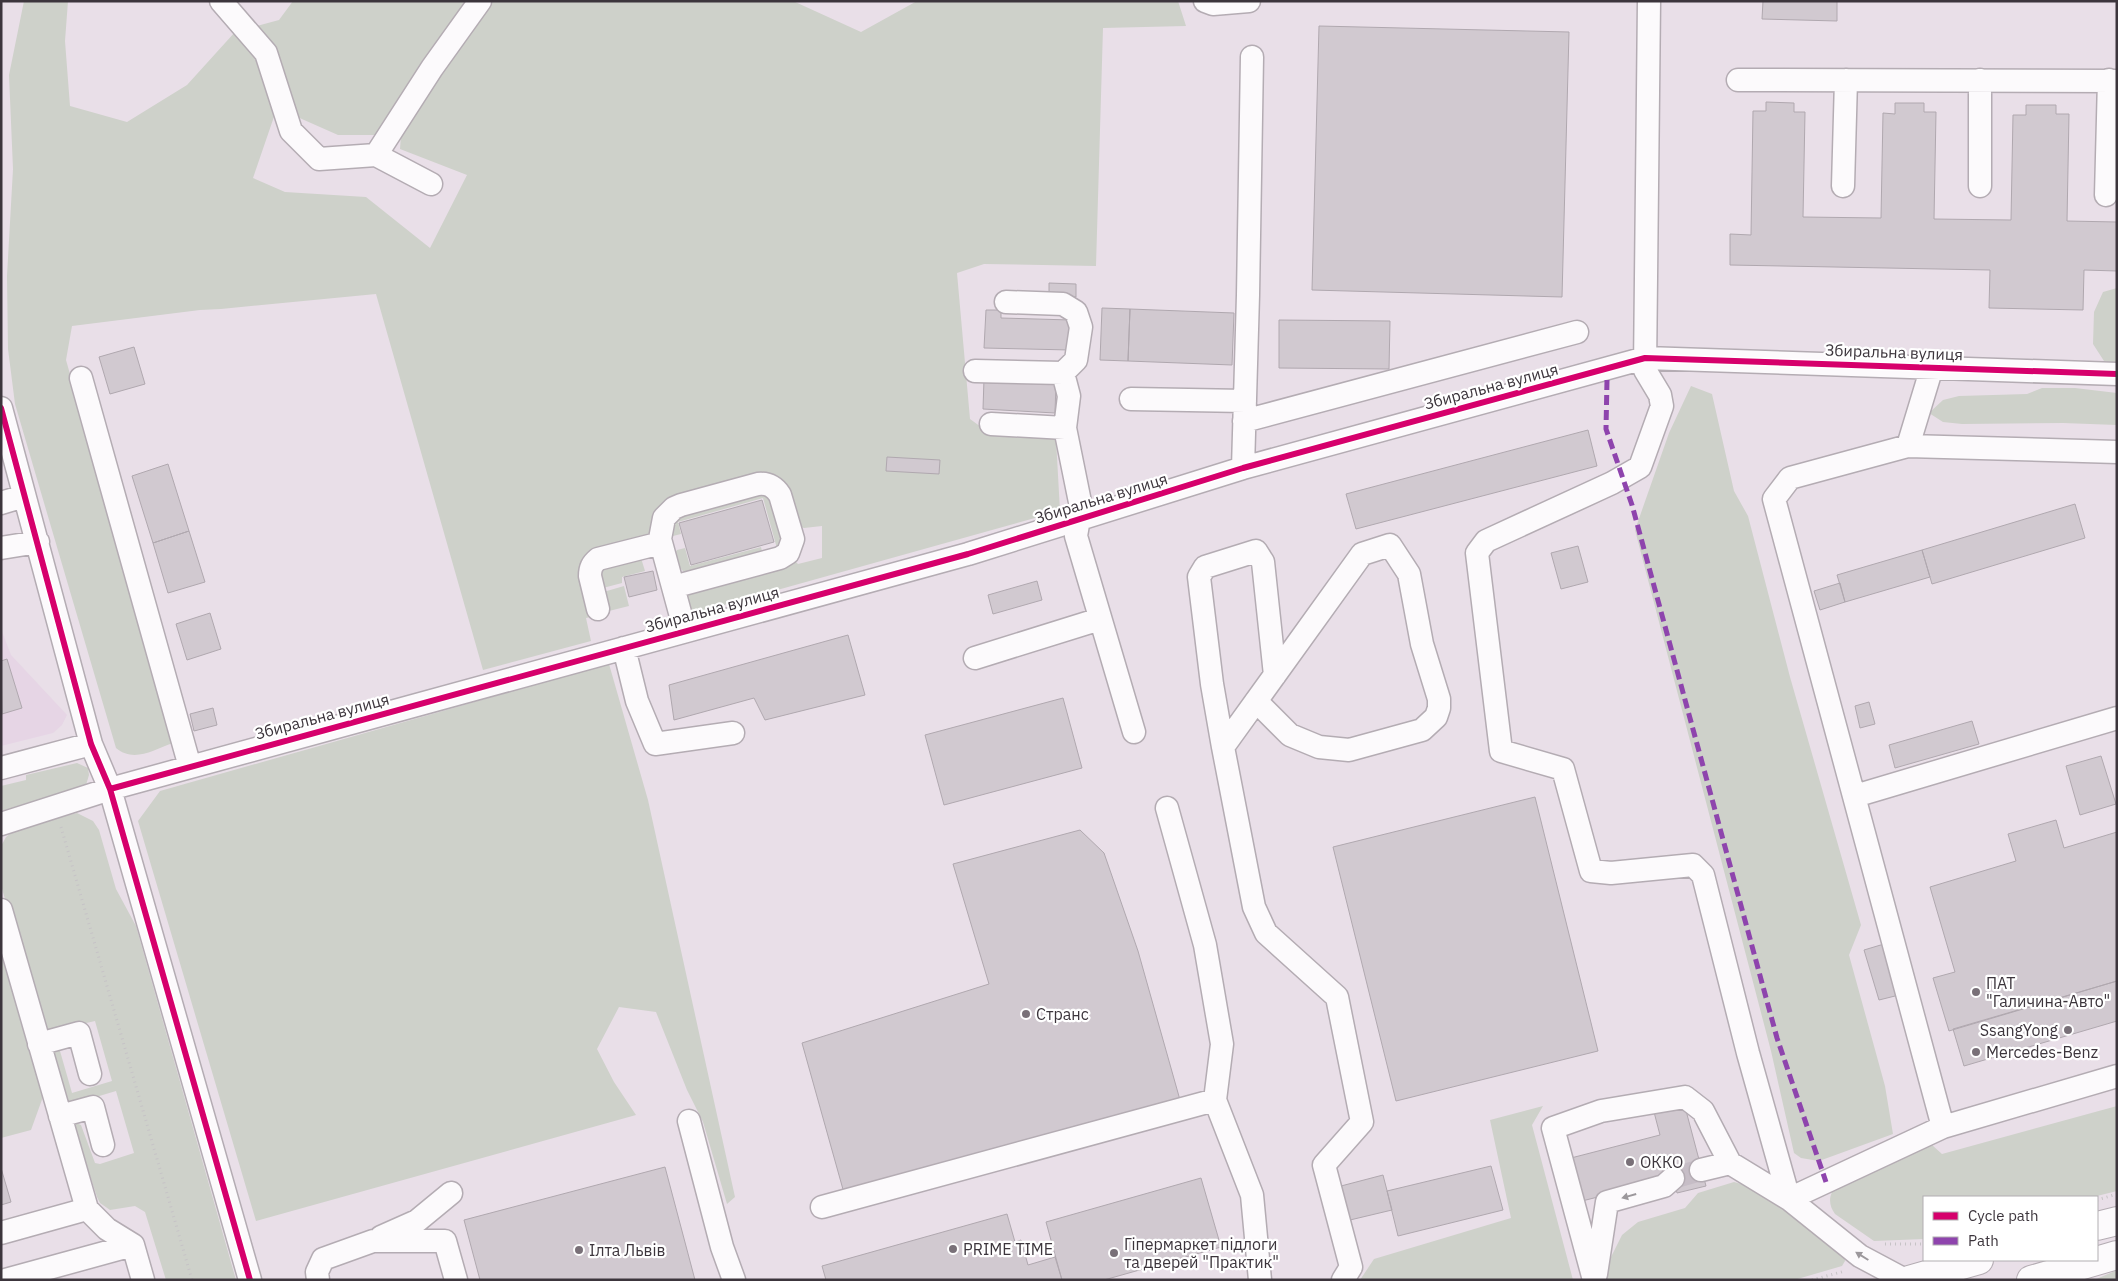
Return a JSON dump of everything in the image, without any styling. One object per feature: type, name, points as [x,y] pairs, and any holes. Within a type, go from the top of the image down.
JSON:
[{"type":"main road","points":[[2098,1226],[2117,1221]]},
{"type":"main road","points":[[2098,1261],[2117,1255]]},
{"type":"main road","points":[[1907,1280],[1975,1261]]},
{"type":"main road","points":[[2031,1280],[2096,1261]]},
{"type":"street","points":[[222,1],[266,53],[291,131],[319,159],[376,155],[431,184]]},
{"type":"street","points":[[376,155],[432,68],[480,1]]},
{"type":"street","points":[[1205,1],[1213,4],[1249,1]]},
{"type":"street","points":[[1649,1],[1645,370],[1660,395],[1662,406],[1640,467],[1612,483],[1486,541],[1477,553],[1501,751],[1563,769],[1590,871],[1611,873],[1693,865],[1703,875],[1748,1053],[1789,1199]]},
{"type":"street","points":[[1243,468],[1252,57]]},
{"type":"street","points":[[1738,80],[2113,80],[2106,195]]},
{"type":"street","points":[[1843,186],[1846,80]]},
{"type":"street","points":[[1980,80],[1980,186]]},
{"type":"street","points":[[975,371],[1063,373],[1076,360],[1081,327],[1076,312],[1063,304],[1006,302]]},
{"type":"street","points":[[1131,400],[1245,411],[1577,332]]},
{"type":"street","name":"Збиральна вулиця","points":[[1,824],[110,788],[968,554],[1079,521],[1243,468],[1645,358],[2117,374]]},
{"type":"street","points":[[1908,446],[1932,367]]},
{"type":"street","points":[[1063,373],[1069,396],[1065,428],[1081,507],[1076,536],[1134,732]]},
{"type":"street","points":[[81,378],[190,767]]},
{"type":"street","points":[[1,408],[91,744],[110,788],[250,1280]]},
{"type":"street","points":[[991,424],[1065,428]]},
{"type":"street","points":[[1943,1127],[1774,499],[1790,478],[1908,446],[2117,452]]},
{"type":"street","points":[[672,587],[780,558],[788,553],[793,539],[780,494],[771,485],[764,484],[674,508],[664,518],[662,543],[672,587],[685,631]]},
{"type":"street","points":[[1,503],[24,496]]},
{"type":"street","points":[[1,548],[38,542]]},
{"type":"street","points":[[598,609],[590,576],[594,562],[598,559],[662,543]]},
{"type":"street","points":[[1223,747],[1256,701],[1275,675],[1362,554],[1390,545],[1409,574],[1422,644],[1439,699],[1439,708],[1430,725],[1422,730],[1350,750],[1319,747],[1290,735],[1256,701]]},
{"type":"street","points":[[1275,675],[1263,562],[1256,551],[1204,567],[1199,577],[1212,684],[1254,907],[1266,933],[1337,997],[1362,1122],[1324,1165],[1351,1267],[1343,1280]]},
{"type":"street","points":[[975,658],[1100,619]]},
{"type":"street","points":[[624,648],[637,701],[655,744],[733,733]]},
{"type":"street","points":[[1855,796],[2117,718]]},
{"type":"street","points":[[1,768],[91,744]]},
{"type":"street","points":[[1167,808],[1204,945],[1222,1044],[1214,1100],[1252,1195],[1260,1280]]},
{"type":"street","points":[[1,910],[87,1209],[107,1229],[134,1245],[143,1280]]},
{"type":"street","points":[[39,1044],[79,1032],[90,1074]]},
{"type":"street","points":[[1789,1199],[1943,1127],[2117,1076]]},
{"type":"street","points":[[1594,1280],[1553,1128],[1601,1111],[1685,1097],[1703,1111],[1730,1163],[1789,1199],[1860,1256],[1907,1280]]},
{"type":"street","points":[[822,1207],[1214,1100]]},
{"type":"street","points":[[60,1116],[93,1107],[103,1145]]},
{"type":"street","points":[[689,1121],[722,1247],[734,1280]]},
{"type":"street","points":[[1702,1170],[1730,1163]]},
{"type":"street","points":[[1594,1280],[1607,1202],[1664,1186],[1673,1178]]},
{"type":"street","points":[[318,1280],[317,1272],[323,1258],[373,1241],[417,1222],[451,1193]]},
{"type":"street","points":[[1,1233],[87,1209]]},
{"type":"street","points":[[373,1241],[445,1241],[456,1280]]},
{"type":"street","points":[[5,1280],[134,1245]]},
{"type":"path","points":[[60,826],[192,1280]]},
{"type":"path","points":[[2098,1200],[2117,1194]]},
{"type":"path","points":[[1881,1244],[1923,1244]]},
{"type":"path","points":[[1812,1280],[1846,1270]]},
{"type":"shaded area","points":[[24,1],[68,1],[65,41],[70,106],[127,122],[187,85],[235,32],[279,20],[293,1],[793,1],[861,32],[917,1],[1178,1],[1186,26],[1103,28],[1096,266],[984,264],[957,273],[970,419],[988,432],[1053,436],[1056,439],[1060,511],[699,612],[691,610],[687,595],[794,560],[798,564],[822,558],[822,526],[804,528],[799,526],[784,492],[675,501],[653,535],[595,554],[595,616],[586,618],[591,641],[483,670],[376,294],[200,310],[72,326],[66,360],[162,698],[173,743],[151,752],[137,755],[130,755],[116,748],[15,404],[8,349],[7,276],[13,169],[9,75]],"holes":[[[277,108],[338,135],[401,135],[400,149],[467,175],[430,248],[366,197],[285,192],[253,178]]]},
{"type":"shaded area","points":[[2117,288],[2117,365],[2104,361],[2093,344],[2094,312],[2103,292]]},
{"type":"shaded area","points":[[1691,386],[1712,394],[1734,491],[1748,516],[1790,677],[1861,925],[1849,955],[1885,1086],[1893,1134],[1819,1161],[1801,1158],[1794,1153],[1771,1051],[1635,530],[1669,433]]},
{"type":"shaded area","points":[[2042,388],[2075,388],[2117,393],[2117,425],[2063,423],[1962,424],[1943,422],[1929,413],[1943,400],[1959,396],[2027,394]]},
{"type":"shaded area","points":[[768,490],[786,536],[778,552],[763,498],[678,522],[681,534],[673,536],[670,534],[672,515]]},
{"type":"shaded area","points":[[761,547],[763,555],[687,575],[680,568],[675,553],[677,550],[685,548],[690,566]]},
{"type":"shaded area","points":[[641,558],[645,571],[622,577],[622,583],[599,589],[595,571]]},
{"type":"shaded area","points":[[624,586],[629,606],[605,612],[600,593]]},
{"type":"shaded area","points":[[1,629],[11,655],[67,715],[62,725],[53,733],[1,746]]},
{"type":"shaded area","points":[[609,664],[648,800],[735,1197],[727,1204],[703,1122],[687,1090],[656,1012],[619,1007],[597,1049],[614,1082],[636,1115],[256,1221],[138,821],[160,791]]},
{"type":"shaded area","points":[[77,763],[88,768],[89,775],[86,785],[53,797],[1,811],[1,786],[26,780],[26,775]]},
{"type":"shaded area","points":[[77,813],[93,821],[99,830],[116,889],[136,926],[236,1280],[166,1280],[145,1212],[135,1206],[110,1210],[100,1203],[74,1126],[76,1123],[81,1125],[95,1163],[100,1164],[134,1153],[116,1091],[69,1105],[48,1054],[60,1051],[72,1093],[112,1081],[95,1021],[52,1031],[48,1031],[39,1022],[1,885],[1,846],[6,837],[17,828]]},
{"type":"shaded area","points":[[1,941],[44,1094],[31,1130],[1,1138]]},
{"type":"shaded area","points":[[1543,1106],[1532,1125],[1573,1280],[1360,1280],[1374,1259],[1511,1218],[1490,1120]]},
{"type":"shaded area","points":[[2117,1106],[2117,1191],[2097,1196],[1923,1196],[1923,1239],[1874,1241],[1832,1210],[1831,1194],[1839,1184],[1932,1145],[1942,1154]]},
{"type":"shaded area","points":[[1734,1182],[1756,1188],[1843,1250],[1845,1261],[1842,1266],[1794,1280],[1604,1280],[1610,1259],[1622,1235],[1638,1222],[1685,1208],[1698,1193]]},
{"type":"shaded area","points":[[2117,1271],[2117,1280],[2094,1280]]},
{"type":"building","points":[[1763,1],[1837,1],[1837,21],[1762,19]]},
{"type":"building","points":[[1319,26],[1569,32],[1562,297],[1312,290]]},
{"type":"building","points":[[1766,102],[1794,103],[1794,112],[1805,112],[1803,217],[1881,218],[1883,113],[1895,114],[1895,103],[1924,103],[1924,112],[1936,112],[1934,219],[2011,220],[2013,115],[2026,115],[2026,105],[2056,105],[2056,114],[2069,114],[2067,221],[2117,222],[2117,271],[2084,270],[2083,310],[1989,308],[1990,270],[1730,265],[1730,234],[1751,235],[1753,111],[1766,111]]},
{"type":"building","points":[[1049,283],[1076,284],[1076,297],[1049,296]]},
{"type":"building","points":[[1102,308],[1130,309],[1128,361],[1100,360]]},
{"type":"building","points":[[1130,309],[1234,313],[1232,365],[1128,361]]},
{"type":"building","points":[[986,310],[1001,310],[1001,318],[1071,320],[1070,350],[984,348]]},
{"type":"building","points":[[1279,320],[1390,321],[1389,369],[1279,368]]},
{"type":"building","points":[[134,347],[145,384],[110,394],[99,357]]},
{"type":"building","points":[[984,379],[1056,383],[1055,413],[983,409]]},
{"type":"building","points":[[1588,430],[1597,466],[1356,529],[1346,494]]},
{"type":"building","points":[[887,457],[940,460],[939,474],[886,471]]},
{"type":"building","points":[[168,464],[189,531],[153,543],[132,476]]},
{"type":"building","points":[[762,500],[774,542],[691,565],[679,523]]},
{"type":"building","points":[[2075,504],[2085,538],[1932,584],[1922,550]]},
{"type":"building","points":[[189,531],[205,582],[168,593],[153,543]]},
{"type":"building","points":[[1578,546],[1588,582],[1561,589],[1551,553]]},
{"type":"building","points":[[1922,550],[1930,577],[1845,602],[1837,575]]},
{"type":"building","points":[[653,571],[657,590],[629,597],[624,577]]},
{"type":"building","points":[[1037,581],[1042,600],[993,614],[988,595]]},
{"type":"building","points":[[1840,583],[1845,602],[1820,610],[1814,591]]},
{"type":"building","points":[[210,613],[221,649],[187,660],[176,624]]},
{"type":"building","points":[[848,635],[865,695],[765,720],[754,698],[674,720],[669,685]]},
{"type":"building","points":[[7,659],[22,708],[2,714],[1,661]]},
{"type":"building","points":[[1063,698],[1082,768],[944,805],[925,735]]},
{"type":"building","points":[[1869,702],[1875,724],[1860,728],[1855,706]]},
{"type":"building","points":[[213,708],[217,725],[194,731],[190,714]]},
{"type":"building","points":[[1972,721],[1979,744],[1895,768],[1889,745]]},
{"type":"building","points":[[2101,756],[2116,804],[2080,815],[2066,766]]},
{"type":"building","points":[[1535,797],[1598,1051],[1396,1101],[1333,847]]},
{"type":"building","points":[[2056,820],[2064,848],[2117,832],[2117,981],[1949,1031],[1933,978],[1955,972],[1930,887],[2016,861],[2008,834]]},
{"type":"building","name":"Странс","points":[[1080,830],[1104,853],[1138,951],[1180,1100],[844,1193],[802,1043],[989,984],[953,864]]},
{"type":"building","points":[[1884,944],[1899,995],[1879,1000],[1864,950]]},
{"type":"building","points":[[2117,981],[2117,1021],[1964,1066],[1953,1029]]},
{"type":"building","points":[[1684,1103],[1706,1186],[1677,1193],[1673,1178],[1582,1201],[1571,1158],[1660,1135],[1654,1112]]},
{"type":"building","points":[[1491,1166],[1503,1210],[1398,1236],[1387,1191]]},
{"type":"building","name":"Ілта Львів","points":[[665,1167],[695,1280],[480,1280],[464,1220]]},
{"type":"building","points":[[1,1168],[11,1202],[1,1205]]},
{"type":"building","points":[[1383,1175],[1392,1210],[1350,1220],[1341,1186]]},
{"type":"building","points":[[1201,1178],[1221,1247],[1104,1280],[1062,1280],[1046,1222]]},
{"type":"building","name":"PRIME TIME","points":[[1007,1214],[1015,1242],[1021,1240],[1028,1265],[1055,1257],[1062,1280],[826,1280],[822,1266]]},
{"type":"tunnel","points":[[1673,1178],[1701,1170]]},
{"type":"marked path","points":[[1607,380],[1606,429],[1632,505],[1777,1038],[1826,1182]]},
{"type":"cycle path","points":[[110,789],[968,554],[1243,468],[1645,358],[2117,374]]},
{"type":"cycle path","points":[[1,408],[91,744],[110,789],[250,1280]]},
{"type":"place","name":"ПАТ \"Галичина-Авто\"","points":[[1976,992]]},
{"type":"place","name":"Странс","points":[[1026,1014]]},
{"type":"place","name":"SsangYong","points":[[2068,1030]]},
{"type":"place","name":"Mercedes-Benz","points":[[1976,1052]]},
{"type":"place","name":"ОККО","points":[[1630,1162]]},
{"type":"place","name":"PRIME TIME","points":[[953,1249]]},
{"type":"place","name":"Ілта Львів","points":[[579,1250]]},
{"type":"place","name":"Гіпермаркет підлоги та дверей \"Практик\"","points":[[1114,1253]]}]
